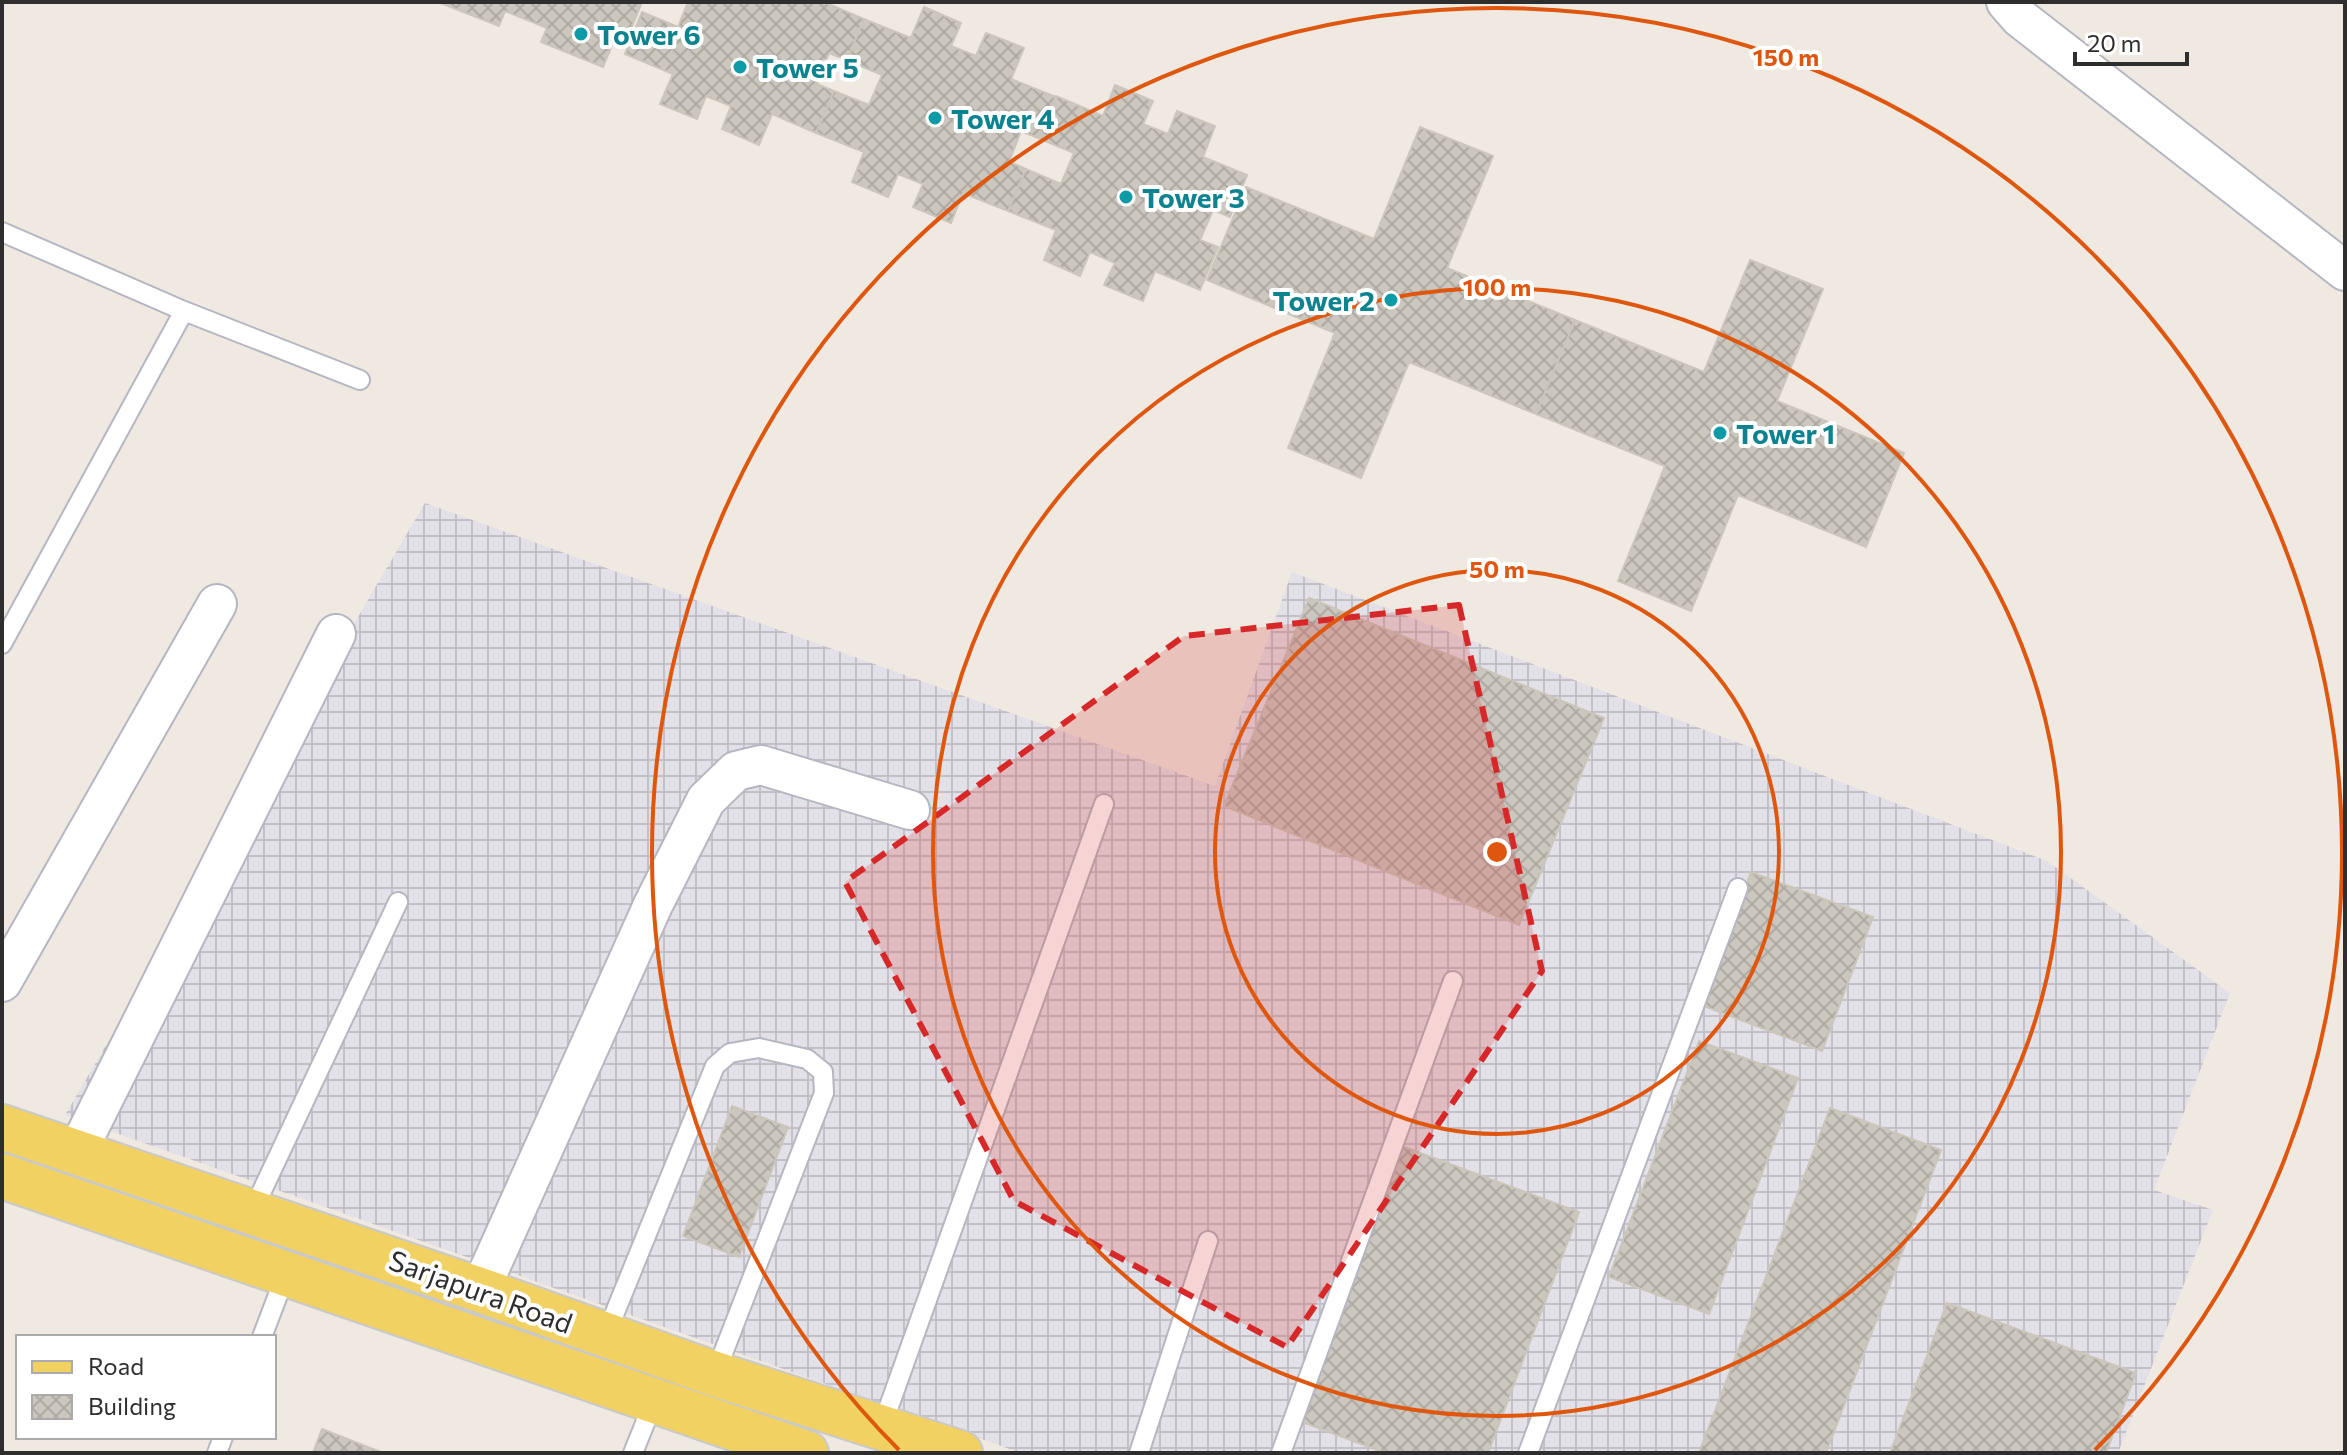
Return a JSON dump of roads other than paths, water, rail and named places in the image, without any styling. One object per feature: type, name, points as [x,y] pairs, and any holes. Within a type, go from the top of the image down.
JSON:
[{"type":"main road","name":"Sarjapura Road","points":[[2,1127],[480,1290],[599,1358],[654,1401],[806,1453]]},
{"type":"main road","name":"Sarjapura Road","points":[[2,1176],[286,1274],[599,1358],[715,1374],[960,1453]]},
{"type":"street","points":[[2006,2],[2020,18],[2345,271]]},
{"type":"street","points":[[2,982],[217,604]]},
{"type":"street","points":[[77,1152],[336,634]]},
{"type":"street","points":[[480,1290],[653,905],[706,800],[736,771],[761,765],[910,810]]},
{"type":"lane","points":[[2,232],[184,311],[360,380]]},
{"type":"lane","points":[[2,644],[184,311]]},
{"type":"lane","points":[[882,1426],[1104,804]]},
{"type":"lane","points":[[1528,1453],[1738,888]]},
{"type":"lane","points":[[252,1212],[398,902]]},
{"type":"lane","points":[[1281,1453],[1453,981]]},
{"type":"lane","points":[[599,1358],[715,1066],[730,1053],[759,1048],[807,1059],[823,1072],[824,1093],[715,1374]]},
{"type":"lane","points":[[1139,1453],[1208,1241]]},
{"type":"lane","points":[[263,1335],[286,1274]]},
{"type":"lane","points":[[633,1453],[654,1401]]},
{"type":"place","name":"Tower 6","points":[[581,34]]},
{"type":"place","name":"Tower 5","points":[[740,67]]},
{"type":"place","name":"Tower 4","points":[[935,118]]},
{"type":"place","name":"Tower 3","points":[[1126,197]]},
{"type":"place","name":"Tower 2","points":[[1391,300]]},
{"type":"place","name":"Tower 1","points":[[1720,433]]}]
